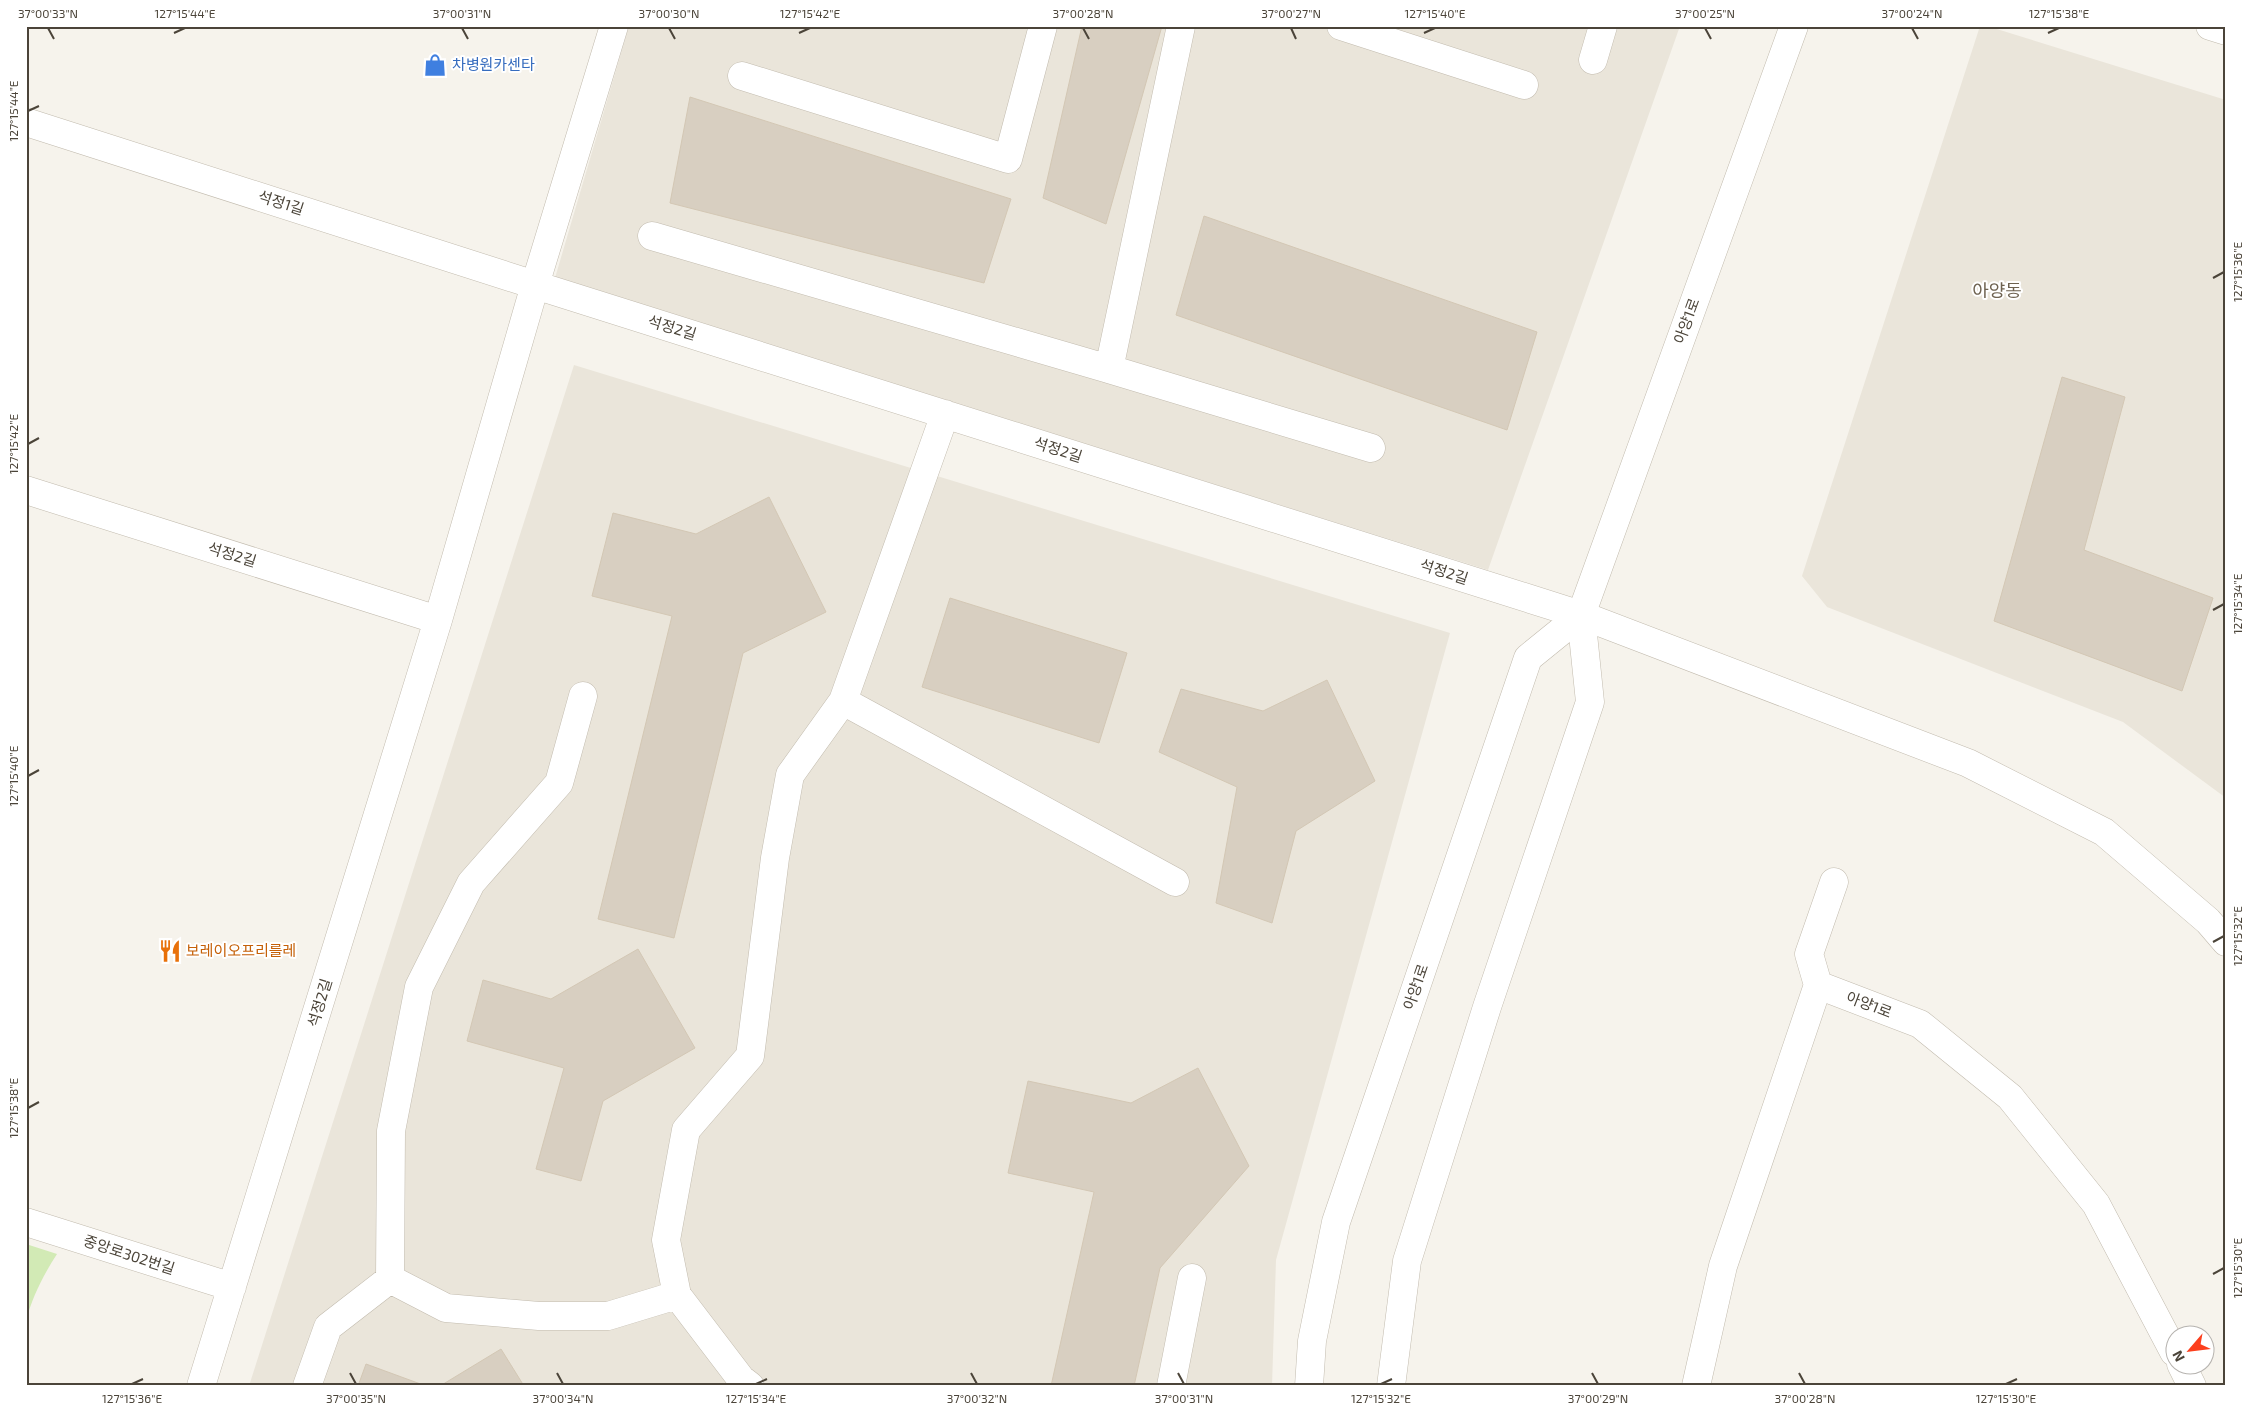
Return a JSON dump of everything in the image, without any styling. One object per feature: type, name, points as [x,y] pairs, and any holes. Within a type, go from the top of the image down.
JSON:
[{"type":"street","name":"석정2길","points":[[202,1386],[438,620],[535,285],[614,26]]},
{"type":"street","points":[[742,76],[1008,158],[1043,26]]},
{"type":"street","points":[[1109,369],[1181,26]]},
{"type":"street","points":[[1341,26],[1524,85]]},
{"type":"street","points":[[1593,60],[1603,26]]},
{"type":"street","name":"아양1로","points":[[1391,1386],[1407,1261],[1487,1006],[1590,702],[1581,615],[1794,26]]},
{"type":"street","points":[[2210,26],[2226,31]]},
{"type":"street","name":"석정1길","points":[[26,122],[535,285]]},
{"type":"street","points":[[652,236],[1109,369],[1371,448]]},
{"type":"street","name":"석정2길","points":[[535,285],[1581,615],[1968,763],[2104,832],[2208,921],[2226,942]]},
{"type":"street","points":[[750,1386],[741,1379],[677,1295],[666,1240],[686,1130],[750,1056],[775,858],[790,775],[843,701],[945,414]]},
{"type":"street","name":"석정2길","points":[[26,490],[438,620]]},
{"type":"street","name":"아양1로","points":[[1309,1386],[1312,1340],[1336,1222],[1528,658],[1581,615]]},
{"type":"street","points":[[390,1279],[391,1131],[419,987],[470,883],[559,783],[583,696]]},
{"type":"street","points":[[843,701],[1175,882]]},
{"type":"street","points":[[1696,1386],[1723,1266],[1818,985],[1809,954],[1834,882]]},
{"type":"street","name":"아양1로","points":[[1818,985],[1920,1024],[2010,1097],[2096,1204],[2164,1333]]},
{"type":"street","name":"중앙로302번길","points":[[26,1222],[232,1287]]},
{"type":"street","points":[[1171,1386],[1192,1278]]},
{"type":"street","points":[[390,1279],[446,1308],[539,1316],[608,1316],[677,1295]]},
{"type":"street","points":[[307,1386],[328,1327],[390,1279]]},
{"type":"street","points":[[2186,1374],[2192,1386]]},
{"type":"shaded area","points":[[629,26],[1680,26],[1488,570],[555,278]]},
{"type":"shaded area","points":[[1980,26],[1987,26],[2226,100],[2226,798],[2123,722],[1827,607],[1802,576]]},
{"type":"shaded area","points":[[574,365],[1450,633],[1276,1260],[1272,1386],[249,1386]]},
{"type":"green space","points":[[26,1244],[57,1254],[39,1286],[26,1321]]},
{"type":"building","points":[[1082,26],[1162,26],[1106,224],[1043,198]]},
{"type":"building","points":[[690,97],[1011,199],[984,283],[670,203]]},
{"type":"building","points":[[1204,216],[1537,332],[1507,430],[1176,315]]},
{"type":"building","points":[[2062,377],[2125,397],[2084,550],[2213,598],[2182,691],[1994,621]]},
{"type":"building","points":[[769,497],[826,612],[743,653],[674,938],[598,919],[672,616],[592,596],[613,513],[696,534]]},
{"type":"building","points":[[950,598],[1127,653],[1099,743],[922,687]]},
{"type":"building","points":[[1327,680],[1375,781],[1296,831],[1272,923],[1216,903],[1237,787],[1159,752],[1181,689],[1263,711]]},
{"type":"building","points":[[638,949],[695,1048],[603,1101],[581,1181],[536,1169],[564,1068],[467,1041],[483,980],[551,999]]},
{"type":"building","points":[[1198,1068],[1249,1166],[1160,1268],[1134,1386],[1051,1386],[1094,1192],[1008,1173],[1028,1081],[1131,1103]]},
{"type":"building","points":[[501,1349],[524,1386],[440,1386]]},
{"type":"building","points":[[366,1364],[426,1386],[358,1386]]},
{"type":"place","name":"차병원카센타","points":[[435,65]]},
{"type":"place","name":"보레이오프리를레","points":[[170,951]]},
{"type":"district","name":"아양동","points":[[1997,291]]}]
